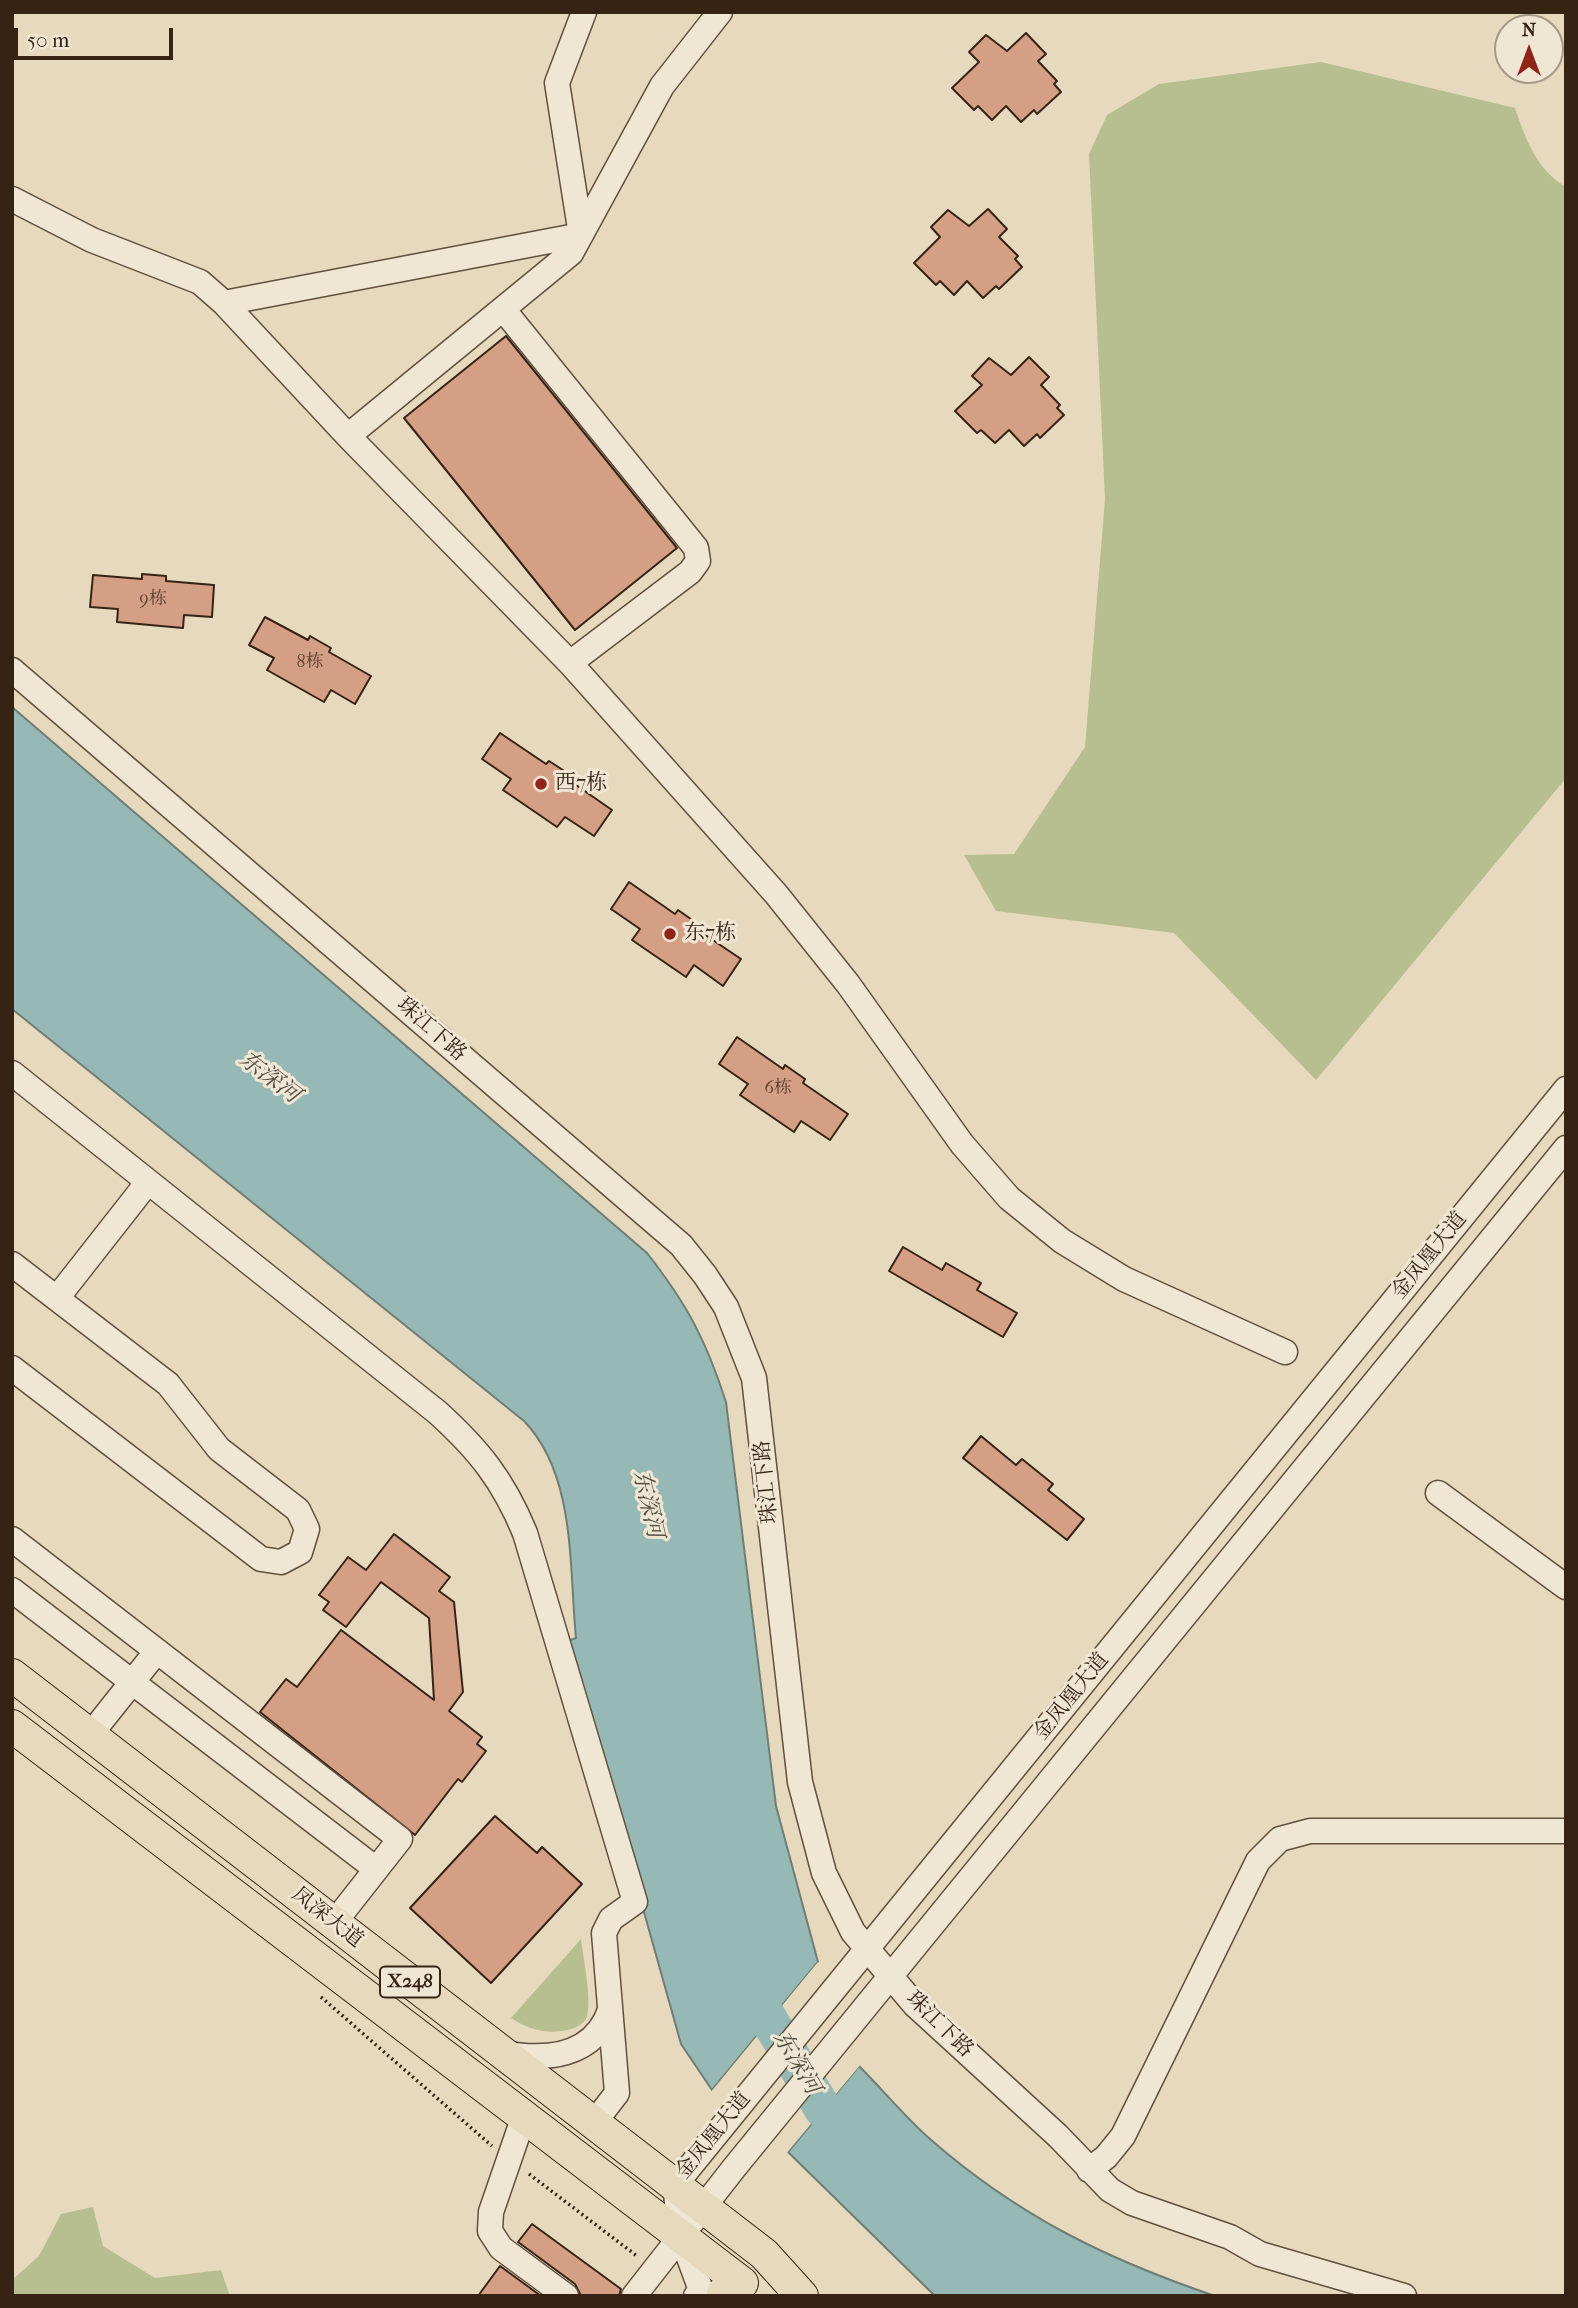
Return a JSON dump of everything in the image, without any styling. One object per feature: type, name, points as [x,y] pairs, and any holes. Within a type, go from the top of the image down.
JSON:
[{"type":"main road","name":"凤深大道","points":[[12,1675],[764,2254],[802,2296]]},
{"type":"main road","name":"凤深大道","points":[[12,1726],[742,2283],[723,2293],[726,2296]]},
{"type":"street","points":[[581,235],[557,83],[560,69],[584,12]]},
{"type":"street","points":[[348,436],[571,253],[662,86],[720,12]]},
{"type":"street","points":[[12,199],[92,240],[200,282],[224,303],[348,436],[570,663],[776,894],[848,984],[962,1144],[1009,1198],[1062,1241],[1124,1279],[1285,1352]]},
{"type":"street","points":[[224,303],[581,235]]},
{"type":"street","points":[[503,309],[696,548],[698,561],[690,572],[570,663]]},
{"type":"street","name":"珠江下路","points":[[12,670],[681,1245],[705,1275],[742,1342],[754,1378],[800,1782],[805,1806],[824,1873],[853,1932],[867,1949],[915,2005],[1059,2136],[1110,2190],[1132,2203],[1230,2237],[1259,2253],[1404,2296]]},
{"type":"street","points":[[12,1073],[437,1412],[489,1465],[509,1496],[525,1533],[635,1902],[611,1919],[605,1928],[617,2093],[594,2123]]},
{"type":"street","name":"金凤凰大道","points":[[681,2236],[675,2185],[1566,1089]]},
{"type":"street","name":"金凤凰大道","points":[[681,2236],[1566,1148]]},
{"type":"street","points":[[57,1298],[148,1182]]},
{"type":"street","points":[[12,1264],[168,1384],[219,1449],[298,1510],[307,1529],[300,1552],[281,1562],[261,1559],[12,1367]]},
{"type":"street","points":[[1438,1493],[1566,1587]]},
{"type":"street","points":[[12,1539],[400,1839],[334,1923]]},
{"type":"street","points":[[12,1590],[376,1869]]},
{"type":"street","points":[[90,1735],[157,1651]]},
{"type":"street","points":[[1089,2170],[1106,2157],[1123,2136],[1258,1861],[1280,1839],[1310,1830],[1566,1830]]},
{"type":"street","points":[[502,2053],[549,2055],[581,2047],[594,2040],[604,2027],[610,2009]]},
{"type":"street","points":[[524,2116],[491,2212],[490,2231],[501,2248],[566,2296]]},
{"type":"street","points":[[634,2296],[681,2236]]},
{"type":"street","points":[[681,2236],[701,2290],[696,2296]]},
{"type":"path","points":[[318,1995],[509,2159],[655,2270]]},
{"type":"green space","points":[[1321,62],[1515,108],[1533,153],[1547,172],[1566,187],[1566,778],[1316,1080],[1174,933],[996,911],[964,855],[1014,854],[1085,747],[1105,499],[1089,154],[1107,115],[1159,84]]},
{"type":"green space","points":[[581,1939],[588,2003],[584,2022],[568,2030],[549,2032],[529,2027],[511,2018]]},
{"type":"green space","points":[[93,2207],[103,2246],[155,2278],[221,2270],[230,2296],[12,2296],[12,2280],[39,2256],[61,2214]]},
{"type":"water","points":[[12,707],[647,1253],[694,1323],[726,1402],[776,1806],[818,1962],[712,2090],[681,2044],[568,1641],[576,1638],[567,1523],[553,1468],[541,1443],[524,1421],[12,1009]]},
{"type":"water","points":[[859,2066],[930,2139],[996,2191],[1030,2213],[1137,2267],[1215,2296],[935,2296],[788,2152]]},
{"type":"pier","points":[[818,1962],[821,1965],[715,2092],[710,2093]]},
{"type":"pier","points":[[856,2064],[861,2064],[785,2155],[785,2150]]},
{"type":"building","points":[[1026,33],[1046,54],[1038,61],[1057,81],[1054,84],[1061,92],[1037,114],[1034,110],[1021,122],[1006,106],[992,120],[978,106],[974,110],[952,88],[979,62],[969,52],[986,35],[1007,51]]},
{"type":"building","points":[[988,209],[1007,229],[999,237],[1018,256],[1015,259],[1022,267],[999,289],[996,286],[983,298],[967,281],[954,295],[940,281],[936,285],[914,263],[940,237],[931,227],[948,210],[969,226]]},
{"type":"building","points":[[506,336],[677,548],[575,630],[404,418]]},
{"type":"building","points":[[1029,357],[1049,377],[1041,385],[1060,405],[1057,408],[1064,415],[1040,438],[1037,434],[1024,446],[1009,430],[995,443],[981,430],[977,433],[955,411],[982,385],[972,376],[989,358],[1011,375]]},
{"type":"building","points":[[142,574],[166,576],[166,581],[214,585],[212,617],[184,615],[183,628],[117,622],[118,609],[90,607],[93,575],[142,579]]},
{"type":"building","points":[[265,617],[308,640],[310,636],[331,648],[329,652],[371,676],[355,704],[331,690],[324,702],[267,670],[274,658],[249,645]]},
{"type":"building","name":"西7栋","points":[[500,733],[546,764],[549,761],[569,774],[566,778],[612,810],[594,836],[565,817],[557,827],[503,790],[511,779],[482,759]]},
{"type":"building","name":"东7栋","points":[[629,882],[675,914],[678,910],[698,924],[695,928],[741,959],[723,986],[694,965],[686,977],[632,940],[640,929],[611,909]]},
{"type":"building","points":[[737,1037],[783,1069],[785,1065],[805,1079],[803,1083],[848,1114],[830,1140],[801,1121],[794,1132],[740,1095],[748,1084],[719,1064]]},
{"type":"building","points":[[903,1247],[942,1270],[946,1263],[981,1283],[977,1290],[1017,1313],[1003,1337],[889,1271]]},
{"type":"building","points":[[981,1436],[1016,1465],[1022,1459],[1053,1484],[1048,1490],[1084,1519],[1067,1540],[963,1458]]},
{"type":"building","points":[[394,1534],[450,1577],[439,1591],[454,1602],[463,1692],[449,1711],[482,1737],[477,1744],[486,1751],[462,1782],[458,1779],[415,1835],[260,1712],[286,1679],[297,1687],[341,1630],[434,1700],[429,1618],[381,1582],[346,1627],[323,1610],[329,1602],[319,1595],[348,1557],[366,1570]]},
{"type":"building","points":[[495,1816],[537,1853],[542,1847],[582,1884],[491,1983],[410,1908]]},
{"type":"building","points":[[532,2224],[621,2289],[619,2296],[581,2296],[575,2284],[518,2242]]},
{"type":"building","points":[[500,2266],[541,2296],[478,2296]]},
{"type":"waterway","name":"东深河","points":[[743,1977],[823,2109],[861,2143]]},
{"type":"place","name":"西7栋","points":[[541,784]]},
{"type":"place","name":"东7栋","points":[[670,934]]}]
